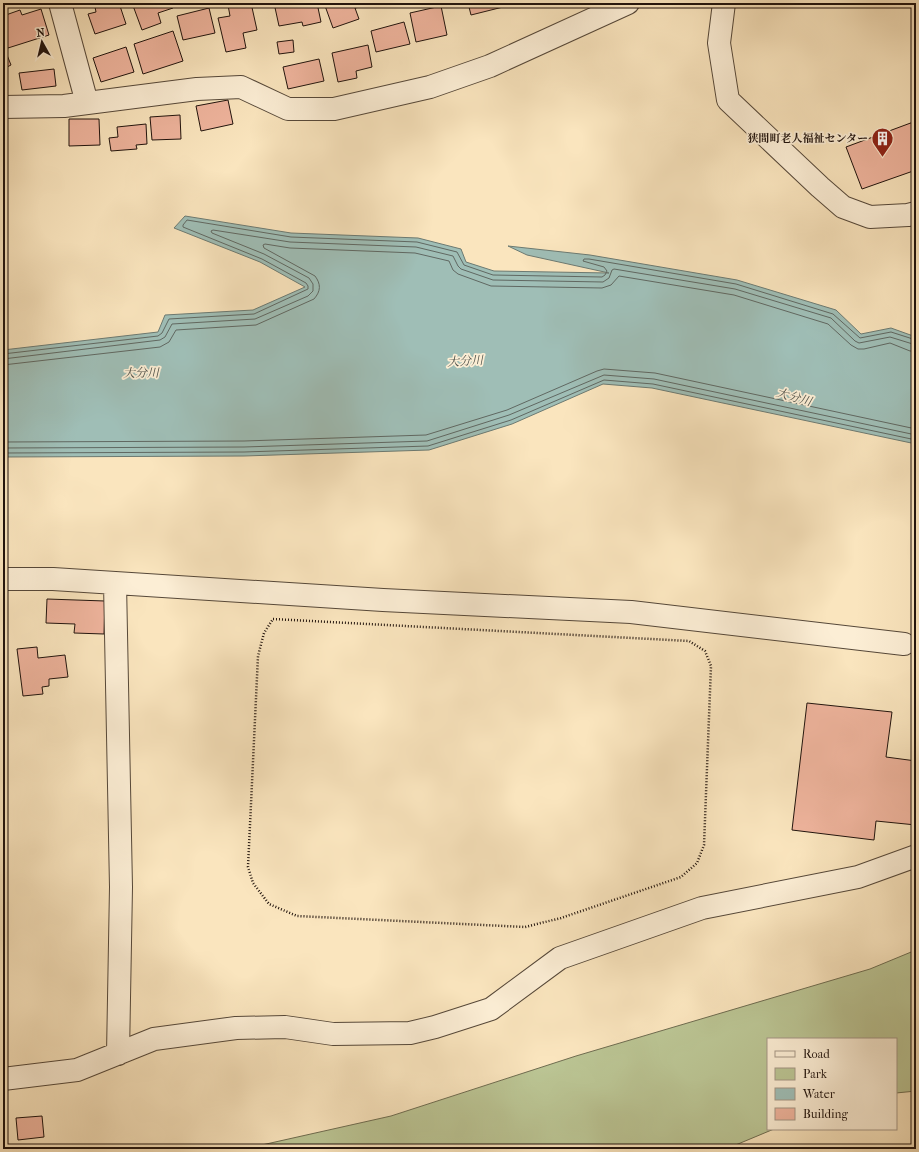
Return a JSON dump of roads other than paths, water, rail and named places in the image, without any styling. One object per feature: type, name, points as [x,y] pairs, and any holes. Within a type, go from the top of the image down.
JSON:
[{"type":"street","points":[[60,3],[87,103]]},
{"type":"street","points":[[3,107],[64,106],[197,89],[241,87],[288,109],[334,109],[437,85],[490,66],[628,3]]},
{"type":"street","points":[[724,3],[719,43],[728,100],[820,188],[842,207],[870,217],[908,215],[916,213]]},
{"type":"street","points":[[3,579],[53,579],[383,600],[630,612],[904,644]]},
{"type":"street","points":[[114,583],[121,887],[118,1054]]},
{"type":"street","points":[[3,1079],[77,1070],[154,1039],[236,1028],[285,1028],[333,1034],[410,1033],[435,1027],[491,1009],[560,958],[702,908],[858,877],[916,856]]},
{"type":"water","name":"大分川","points":[[185,216],[291,233],[418,238],[461,249],[466,262],[494,271],[609,273],[527,255],[508,246],[590,255],[737,280],[836,310],[861,334],[891,328],[916,337],[916,444],[652,388],[603,384],[512,424],[429,450],[244,456],[3,457],[3,350],[158,332],[165,315],[253,310],[305,287],[260,262],[174,228]]},
{"type":"place","name":"狭間町老人福祉センター","points":[[883,158]]}]
